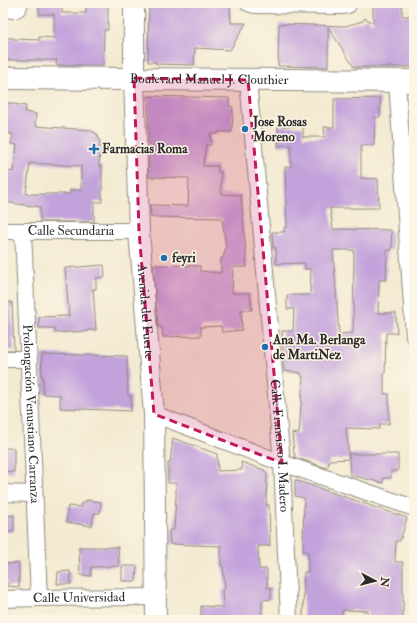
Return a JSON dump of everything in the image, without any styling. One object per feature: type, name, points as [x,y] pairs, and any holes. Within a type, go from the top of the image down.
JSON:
[{"type":"main road","name":"Boulevard Manuel J. Clouthier","points":[[3,78],[405,81]]},
{"type":"street","name":"Avenida del Fuerte","points":[[134,3],[134,78],[139,231],[154,414],[156,620]]},
{"type":"street","points":[[248,3],[254,5],[343,6],[348,5],[348,3]]},
{"type":"street","name":"Calle Francisco I. Madero","points":[[248,80],[282,463],[289,620]]},
{"type":"street","points":[[405,81],[414,336]]},
{"type":"street","name":"Calle Secundaria","points":[[3,231],[139,231]]},
{"type":"street","name":"Prolongación Venustiano Carranza","points":[[23,231],[38,598]]},
{"type":"street","points":[[3,359],[29,359]]},
{"type":"street","points":[[154,414],[282,463],[414,508]]},
{"type":"street","points":[[3,492],[34,494]]},
{"type":"street","name":"Calle Universidad","points":[[3,599],[156,597]]},
{"type":"highlighted area","points":[[134,78],[248,80],[282,463],[154,414],[139,231]]},
{"type":"building","points":[[39,3],[62,3],[62,13],[86,13],[86,3],[108,3],[108,30],[104,30],[103,65],[56,65],[57,60],[3,60],[3,38],[39,40],[39,37],[54,38],[54,14],[39,14]]},
{"type":"building","points":[[149,3],[230,3],[231,23],[246,23],[230,50],[195,48],[194,65],[156,64],[156,62],[148,62]]},
{"type":"building","points":[[373,3],[402,3],[402,16],[414,16],[414,67],[354,67],[328,27],[328,67],[278,66],[279,24],[345,26],[363,21],[365,18],[373,23]]},
{"type":"building","points":[[148,96],[229,98],[229,106],[233,107],[232,132],[218,132],[218,134],[210,134],[211,145],[206,145],[203,166],[218,166],[218,172],[221,172],[221,194],[241,195],[247,267],[233,267],[232,293],[250,293],[252,310],[241,310],[242,330],[222,332],[221,326],[201,327],[201,336],[163,337],[162,327],[158,327],[153,265],[200,266],[200,271],[221,273],[221,258],[223,258],[226,247],[222,218],[151,217],[150,205],[188,206],[189,178],[149,177]]},
{"type":"building","points":[[380,98],[380,117],[375,117],[374,145],[361,145],[361,178],[378,179],[379,208],[330,208],[333,229],[391,230],[392,250],[387,250],[386,280],[379,280],[378,313],[396,313],[397,333],[386,333],[384,394],[389,394],[389,424],[380,424],[379,429],[346,428],[349,454],[398,454],[398,471],[391,471],[391,478],[383,478],[383,483],[350,475],[349,459],[330,460],[327,468],[294,457],[295,454],[292,433],[299,434],[303,377],[301,373],[284,371],[282,331],[293,331],[294,309],[287,309],[287,295],[310,295],[311,269],[305,269],[305,263],[276,264],[276,248],[273,248],[272,232],[284,232],[284,227],[287,227],[285,167],[291,167],[291,145],[278,146],[278,126],[303,126],[303,137],[325,137],[324,127],[334,127],[334,99]],"holes":[[[333,250],[354,250],[353,333],[339,334]]]},
{"type":"building","points":[[8,103],[26,106],[25,112],[36,114],[35,126],[90,130],[97,134],[100,142],[99,166],[102,166],[102,202],[94,202],[94,222],[40,222],[40,207],[3,202],[3,170],[13,172],[17,145],[11,144],[13,134],[3,133],[3,108]],"holes":[[[30,163],[81,166],[81,190],[70,190],[70,194],[26,194]]]},
{"type":"building","points":[[104,265],[105,277],[96,278],[96,289],[93,289],[96,330],[55,333],[55,328],[39,328],[39,317],[69,316],[65,268]]},
{"type":"building","points":[[12,302],[14,350],[3,350],[3,303]]},
{"type":"building","points":[[42,354],[127,356],[128,396],[131,396],[131,411],[60,408],[60,395],[43,394],[43,376],[41,376]]},
{"type":"building","points":[[173,438],[217,454],[218,471],[242,470],[241,462],[264,470],[267,474],[266,505],[269,505],[270,546],[258,546],[259,569],[267,569],[267,588],[271,588],[271,599],[262,600],[262,620],[201,620],[201,606],[223,607],[222,590],[225,589],[223,566],[221,566],[221,546],[170,544],[169,530],[174,530],[176,496],[176,483],[168,483],[168,463],[170,463]]},
{"type":"building","points":[[3,448],[14,448],[14,472],[3,471]]},
{"type":"building","points":[[295,480],[407,518],[400,541],[396,541],[395,562],[403,562],[403,620],[368,620],[368,611],[345,610],[342,611],[342,620],[303,620],[304,572],[308,572],[308,551],[303,551],[304,498],[295,496]]},
{"type":"building","points":[[86,500],[101,502],[100,513],[94,513],[92,526],[66,522],[68,506],[81,507],[81,503],[85,503]]},
{"type":"building","points":[[14,515],[14,532],[3,532],[3,516]]},
{"type":"building","points":[[79,547],[118,547],[119,566],[91,567],[91,576],[80,575]]},
{"type":"building","points":[[19,563],[19,587],[7,586],[7,582],[3,582],[3,564]]},
{"type":"building","points":[[122,566],[137,566],[136,581],[122,581]]},
{"type":"building","points":[[70,571],[71,584],[57,584],[58,572]]},
{"type":"place","name":"Jose Rosas Moreno","points":[[245,129]]},
{"type":"place","name":"Farmacias Roma","points":[[94,149]]},
{"type":"place","name":"feyri","points":[[164,258]]},
{"type":"place","name":"Ana Ma. Berlanga de MartiNez","points":[[265,347]]}]
